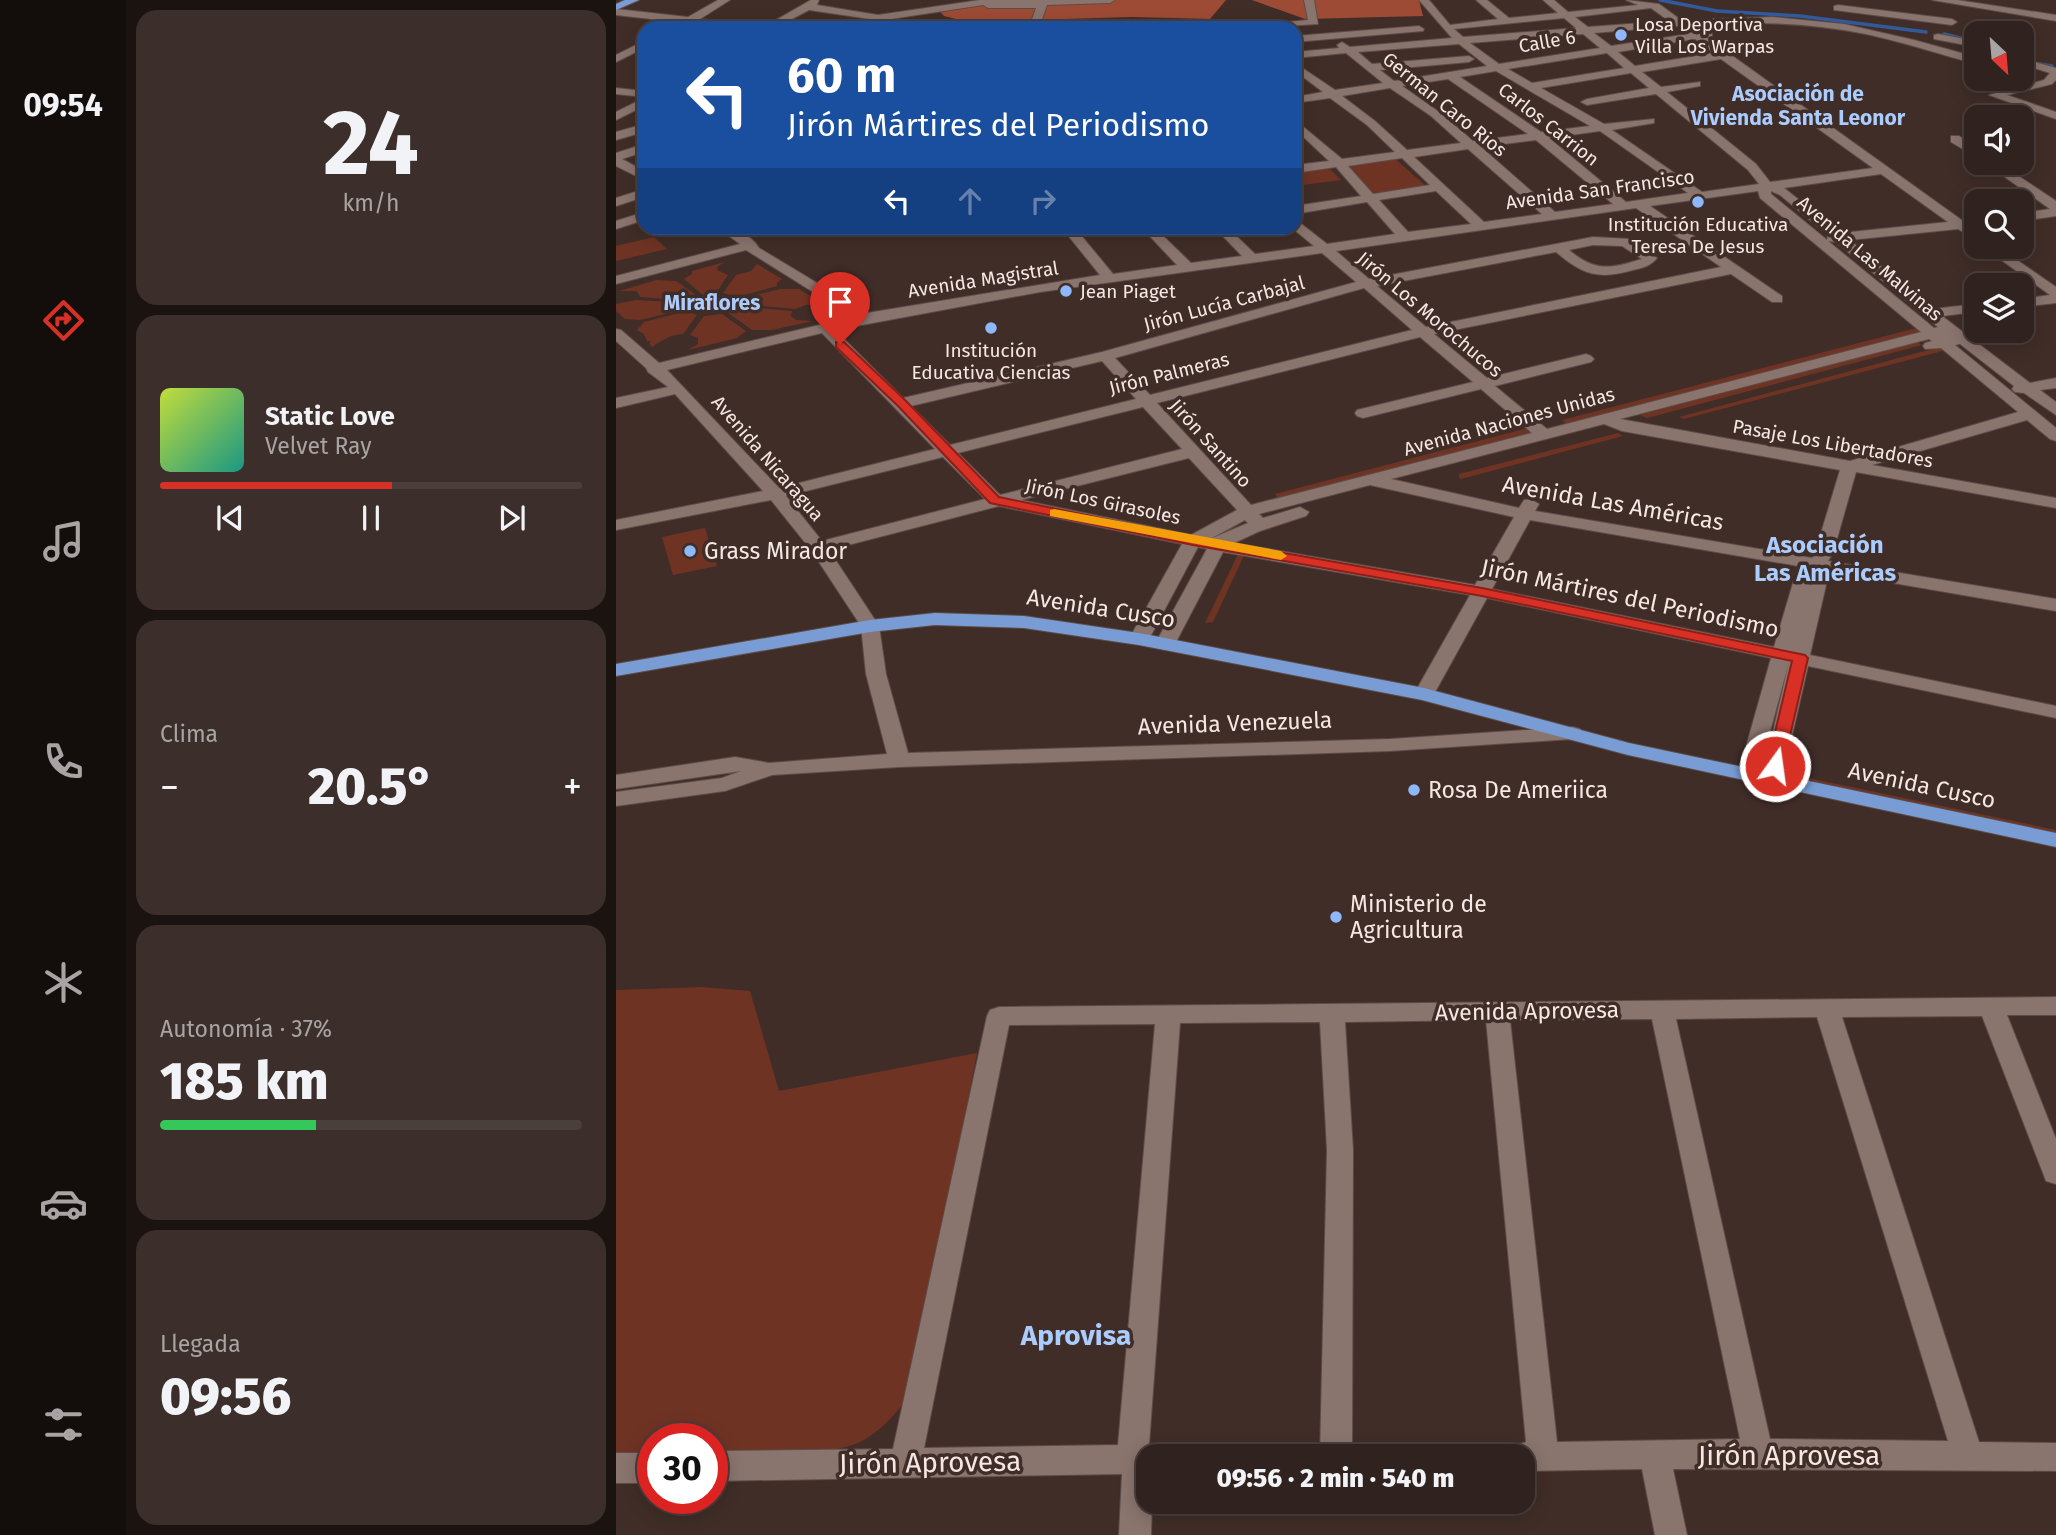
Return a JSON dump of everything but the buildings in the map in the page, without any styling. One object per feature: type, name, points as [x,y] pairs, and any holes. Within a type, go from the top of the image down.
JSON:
[{"type":"highway","points":[[616,10],[634,0]]},
{"type":"highway","name":"Avenida Cusco","points":[[616,670],[870,626],[934,619],[981,618],[1139,639],[1424,694],[1628,749],[2056,841]]},
{"type":"highway","name":"Avenida Cusco","points":[[1573,733],[1615,734],[2056,825]]},
{"type":"street","points":[[690,20],[725,0]]},
{"type":"street","points":[[779,21],[804,6],[821,0]]},
{"type":"street","points":[[873,21],[881,17],[1001,0]]},
{"type":"street","points":[[967,5],[1110,0]]},
{"type":"street","points":[[1302,23],[1314,22],[1309,0]]},
{"type":"street","points":[[1424,0],[1446,27],[1481,58],[1601,127],[1697,194]]},
{"type":"street","points":[[1480,0],[1506,20]]},
{"type":"street","name":"Avenida Las Malvinas","points":[[1548,0],[1752,167],[1766,184],[1784,192],[1829,242],[1852,248],[1932,313],[1940,335]]},
{"type":"street","points":[[1631,0],[1655,6],[1964,227]]},
{"type":"street","points":[[1937,0],[2056,18]]},
{"type":"street","points":[[1036,21],[1041,2]]},
{"type":"street","points":[[862,13],[894,3]]},
{"type":"street","points":[[1922,44],[1952,22],[1969,4]]},
{"type":"street","points":[[804,6],[862,13],[891,21]]},
{"type":"street","points":[[1302,37],[1446,27],[1655,6]]},
{"type":"street","points":[[1838,8],[1952,22]]},
{"type":"street","points":[[616,10],[698,21]]},
{"type":"street","points":[[1302,54],[1459,39],[1732,19],[1838,26],[1922,44],[1964,57]]},
{"type":"street","name":"Calle 6","points":[[1302,99],[1752,27],[1767,20]]},
{"type":"street","name":"German Caro Rios","points":[[1314,22],[1391,84],[1435,114],[1552,216]]},
{"type":"street","points":[[1932,36],[1964,42]]},
{"type":"street","points":[[616,48],[637,51]]},
{"type":"street","points":[[616,59],[637,48]]},
{"type":"street","points":[[1528,87],[1724,55]]},
{"type":"street","points":[[1371,67],[1481,58]]},
{"type":"street","points":[[2034,68],[2054,78]]},
{"type":"street","points":[[1302,71],[1371,123],[1480,226]]},
{"type":"street","name":"Carlos Carrion","points":[[1450,75],[1539,136],[1629,204],[1777,299]]},
{"type":"street","points":[[2034,76],[2054,78]]},
{"type":"street","points":[[2054,78],[1995,95],[2056,128]]},
{"type":"street","points":[[1587,102],[1696,84]]},
{"type":"street","points":[[616,90],[637,93]]},
{"type":"street","points":[[2006,100],[2056,116]]},
{"type":"street","points":[[616,120],[637,105]]},
{"type":"street","points":[[616,120],[637,125]]},
{"type":"street","points":[[1302,168],[1650,121]]},
{"type":"street","points":[[616,136],[637,129]]},
{"type":"street","points":[[1302,129],[1339,163],[1367,198],[1406,238]]},
{"type":"street","points":[[1955,139],[1964,145]]},
{"type":"street","points":[[616,159],[637,151]]},
{"type":"street","points":[[616,159],[637,171]]},
{"type":"street","name":"Avenida San Francisco","points":[[1323,250],[1766,184],[1883,170]]},
{"type":"street","points":[[616,179],[637,175]]},
{"type":"street","points":[[2008,175],[2056,209]]},
{"type":"street","name":"Avenida Las Malvinas","points":[[1766,184],[1765,195],[1829,242],[2056,436]]},
{"type":"street","points":[[1302,209],[1438,187]]},
{"type":"street","points":[[616,201],[637,195]]},
{"type":"street","points":[[2034,214],[2056,209]]},
{"type":"street","points":[[616,225],[637,218]]},
{"type":"street","points":[[2034,226],[2056,223]]},
{"type":"street","points":[[1829,242],[1960,225]]},
{"type":"street","name":"Jirón Los Morochucos","points":[[1302,230],[1542,433]]},
{"type":"street","points":[[1852,248],[1964,233]]},
{"type":"street","points":[[736,235],[751,245],[753,250],[865,318]]},
{"type":"street","points":[[1074,235],[1110,279]]},
{"type":"street","points":[[1155,235],[1188,268]]},
{"type":"street","points":[[1228,235],[1253,259]]},
{"type":"street","name":"Jirón Lucía Carbajal","points":[[902,403],[1105,356],[1364,284],[1558,247],[1593,241],[1625,242],[1650,258],[1639,264],[1597,271],[1586,268],[1558,247]]},
{"type":"street","points":[[616,280],[751,245]]},
{"type":"street","name":"Avenida Magistral","points":[[653,369],[865,318],[1040,288],[1323,250]]},
{"type":"street","points":[[2007,259],[2056,293]]},
{"type":"street","name":"Jirón Palmeras","points":[[616,525],[775,494],[1421,332],[1733,269]]},
{"type":"street","points":[[2034,302],[2056,299]]},
{"type":"street","points":[[1932,313],[1964,309]]},
{"type":"street","name":"Jirón Los Girasoles","points":[[825,328],[995,500],[1193,541]]},
{"type":"street","name":"Avenida Nicaragua","points":[[616,333],[653,369],[679,389],[775,494],[818,547],[870,626]]},
{"type":"street","name":"Avenida Naciones Unidas","points":[[1421,480],[1940,335]]},
{"type":"street","name":"Avenida Naciones Unidas","points":[[1218,544],[1261,524],[1542,433],[1940,335],[1964,339]]},
{"type":"street","name":"Avenida Las Malvinas","points":[[1969,343],[2056,410]]},
{"type":"street","name":"Jirón Santino","points":[[1105,356],[1246,512],[1261,524]]},
{"type":"street","points":[[1363,413],[1587,359]]},
{"type":"street","points":[[2001,391],[2056,383]]},
{"type":"street","points":[[616,403],[679,389]]},
{"type":"street","points":[[1752,761],[1820,572],[1821,558],[1849,467],[2029,414]]},
{"type":"street","name":"Pasaje Los Libertadores","points":[[1604,418],[1622,426],[2056,503]]},
{"type":"street","points":[[818,547],[1191,452]]},
{"type":"street","name":"Avenida Las Américas","points":[[1246,512],[1369,479],[1421,480],[1527,508]]},
{"type":"street","name":"Avenida Las Américas","points":[[1395,480],[1527,508],[1821,558],[2056,594]]},
{"type":"street","points":[[1424,694],[1527,508]]},
{"type":"street","points":[[1139,639],[1193,541],[1246,512]]},
{"type":"street","name":"Jirón Mártires del Periodismo","points":[[1193,541],[1482,592],[2056,712]]},
{"type":"street","points":[[1165,644],[1218,544]]},
{"type":"street","name":"Avenida Las Américas","points":[[1821,558],[2056,606]]},
{"type":"street","points":[[870,626],[876,674],[899,760]]},
{"type":"street","points":[[1775,766],[1790,656]]},
{"type":"street","name":"Avenida Venezuela","points":[[616,782],[735,764],[770,769],[899,760],[1390,745],[1573,733]]},
{"type":"street","name":"Avenida Venezuela","points":[[616,799],[725,783],[770,769]]},
{"type":"street","name":"Avenida Aprovesa","points":[[905,1463],[999,1016],[1992,1009],[2056,1006]]},
{"type":"street","points":[[1827,1009],[1968,1457]]},
{"type":"street","points":[[1992,1009],[2056,1173]]},
{"type":"street","points":[[1662,1010],[1758,1452]]},
{"type":"street","points":[[1497,1012],[1532,1444]]},
{"type":"street","points":[[1332,1013],[1340,1150],[1335,1444]]},
{"type":"street","points":[[1140,1444],[1168,1015]]},
{"type":"street","name":"Jirón Aprovesa","points":[[1535,1457],[1758,1452],[2056,1457]]},
{"type":"street","points":[[1655,1455],[1671,1535]]},
{"type":"street","name":"Jirón Aprovesa","points":[[728,1466],[1136,1459]]},
{"type":"street","points":[[616,1468],[637,1468]]},
{"type":"street","points":[[1135,1535],[1136,1514]]},
{"type":"shaded area","points":[[983,0],[1226,0],[1210,19],[1132,17],[964,21],[944,16],[937,8]]},
{"type":"shaded area","points":[[1252,0],[1419,0],[1423,16],[1305,19]]},
{"type":"shaded area","points":[[1393,157],[1426,186],[1373,193],[1346,164]]},
{"type":"shaded area","points":[[1329,168],[1341,180],[1302,185],[1302,171]]},
{"type":"shaded area","points":[[654,237],[667,249],[616,261],[616,246]]},
{"type":"shaded area","points":[[725,262],[718,266],[717,270],[728,275],[716,293],[703,295],[684,279],[692,274],[692,271]]},
{"type":"shaded area","points":[[757,264],[782,279],[777,286],[737,297],[723,293],[736,275],[751,271]]},
{"type":"shaded area","points":[[656,280],[676,281],[699,297],[690,301],[640,297],[637,291],[619,291]]},
{"type":"shaded area","points":[[781,289],[799,289],[824,304],[795,309],[739,304],[739,299]]},
{"type":"shaded area","points":[[636,300],[687,303],[686,309],[640,320],[625,319],[616,311],[616,304]]},
{"type":"shaded area","points":[[737,306],[792,311],[791,316],[796,320],[813,321],[772,330],[752,330],[727,312]]},
{"type":"shaded area","points":[[687,311],[697,315],[683,334],[669,337],[652,347],[649,343],[651,341],[647,341],[644,334],[637,330],[644,322]]},
{"type":"shaded area","points":[[722,314],[746,331],[737,338],[688,350],[698,344],[698,338],[690,335],[704,316]]},
{"type":"shaded area","points":[[1924,326],[1930,329],[1567,424],[1562,420]]},
{"type":"shaded area","points":[[1915,341],[1922,345],[1647,418],[1640,415]]},
{"type":"shaded area","points":[[1947,345],[1954,348],[1684,419],[1679,417]]},
{"type":"shaded area","points":[[1532,427],[1537,431],[1279,499],[1275,494]]},
{"type":"shaded area","points":[[1618,433],[1623,436],[1461,479],[1459,477],[1459,474]]},
{"type":"shaded area","name":"Grass Mirador","points":[[705,528],[717,566],[673,575],[662,537]]},
{"type":"shaded area","points":[[1241,548],[1247,549],[1213,622],[1205,623]]},
{"type":"shaded area","points":[[1785,773],[2056,830],[2056,833],[1784,775]]},
{"type":"shaded area","points":[[702,987],[750,991],[779,1091],[977,1053],[911,1394],[878,1430],[864,1440],[833,1450],[728,1454],[728,1423],[637,1423],[637,1456],[616,1457],[616,990]]},
{"type":"waterway","points":[[1660,0],[1717,11],[1800,16],[1926,32]]},
{"type":"waterway","points":[[1944,34],[1964,39]]},
{"type":"waterway","points":[[2040,64],[2052,66]]},
{"type":"slow traffic","points":[[1054,513],[1281,556]]},
{"type":"place","name":"Losa Deportiva Villa Los Warpas","points":[[1621,35]]},
{"type":"place","name":"Institución Educativa Teresa De Jesus","points":[[1698,202]]},
{"type":"place","name":"Jean Piaget","points":[[1066,291]]},
{"type":"place","name":"Institución Educativa Ciencias","points":[[991,328]]},
{"type":"place","name":"Grass Mirador","points":[[690,551]]},
{"type":"place","name":"Rosa De Ameriica","points":[[1414,790]]},
{"type":"place","name":"Ministerio de Agricultura","points":[[1336,917]]},
{"type":"district","name":"Asociación de Vivienda Santa Leonor","points":[[1798,106]]},
{"type":"district","name":"Miraflores","points":[[712,303]]},
{"type":"district","name":"Asociación Las Américas","points":[[1825,559]]},
{"type":"district","name":"Aprovisa","points":[[1076,1335]]},
{"type":"route","points":[[840,344],[902,403],[995,500],[1193,541],[1482,592],[1800,658],[1775,766]]}]
